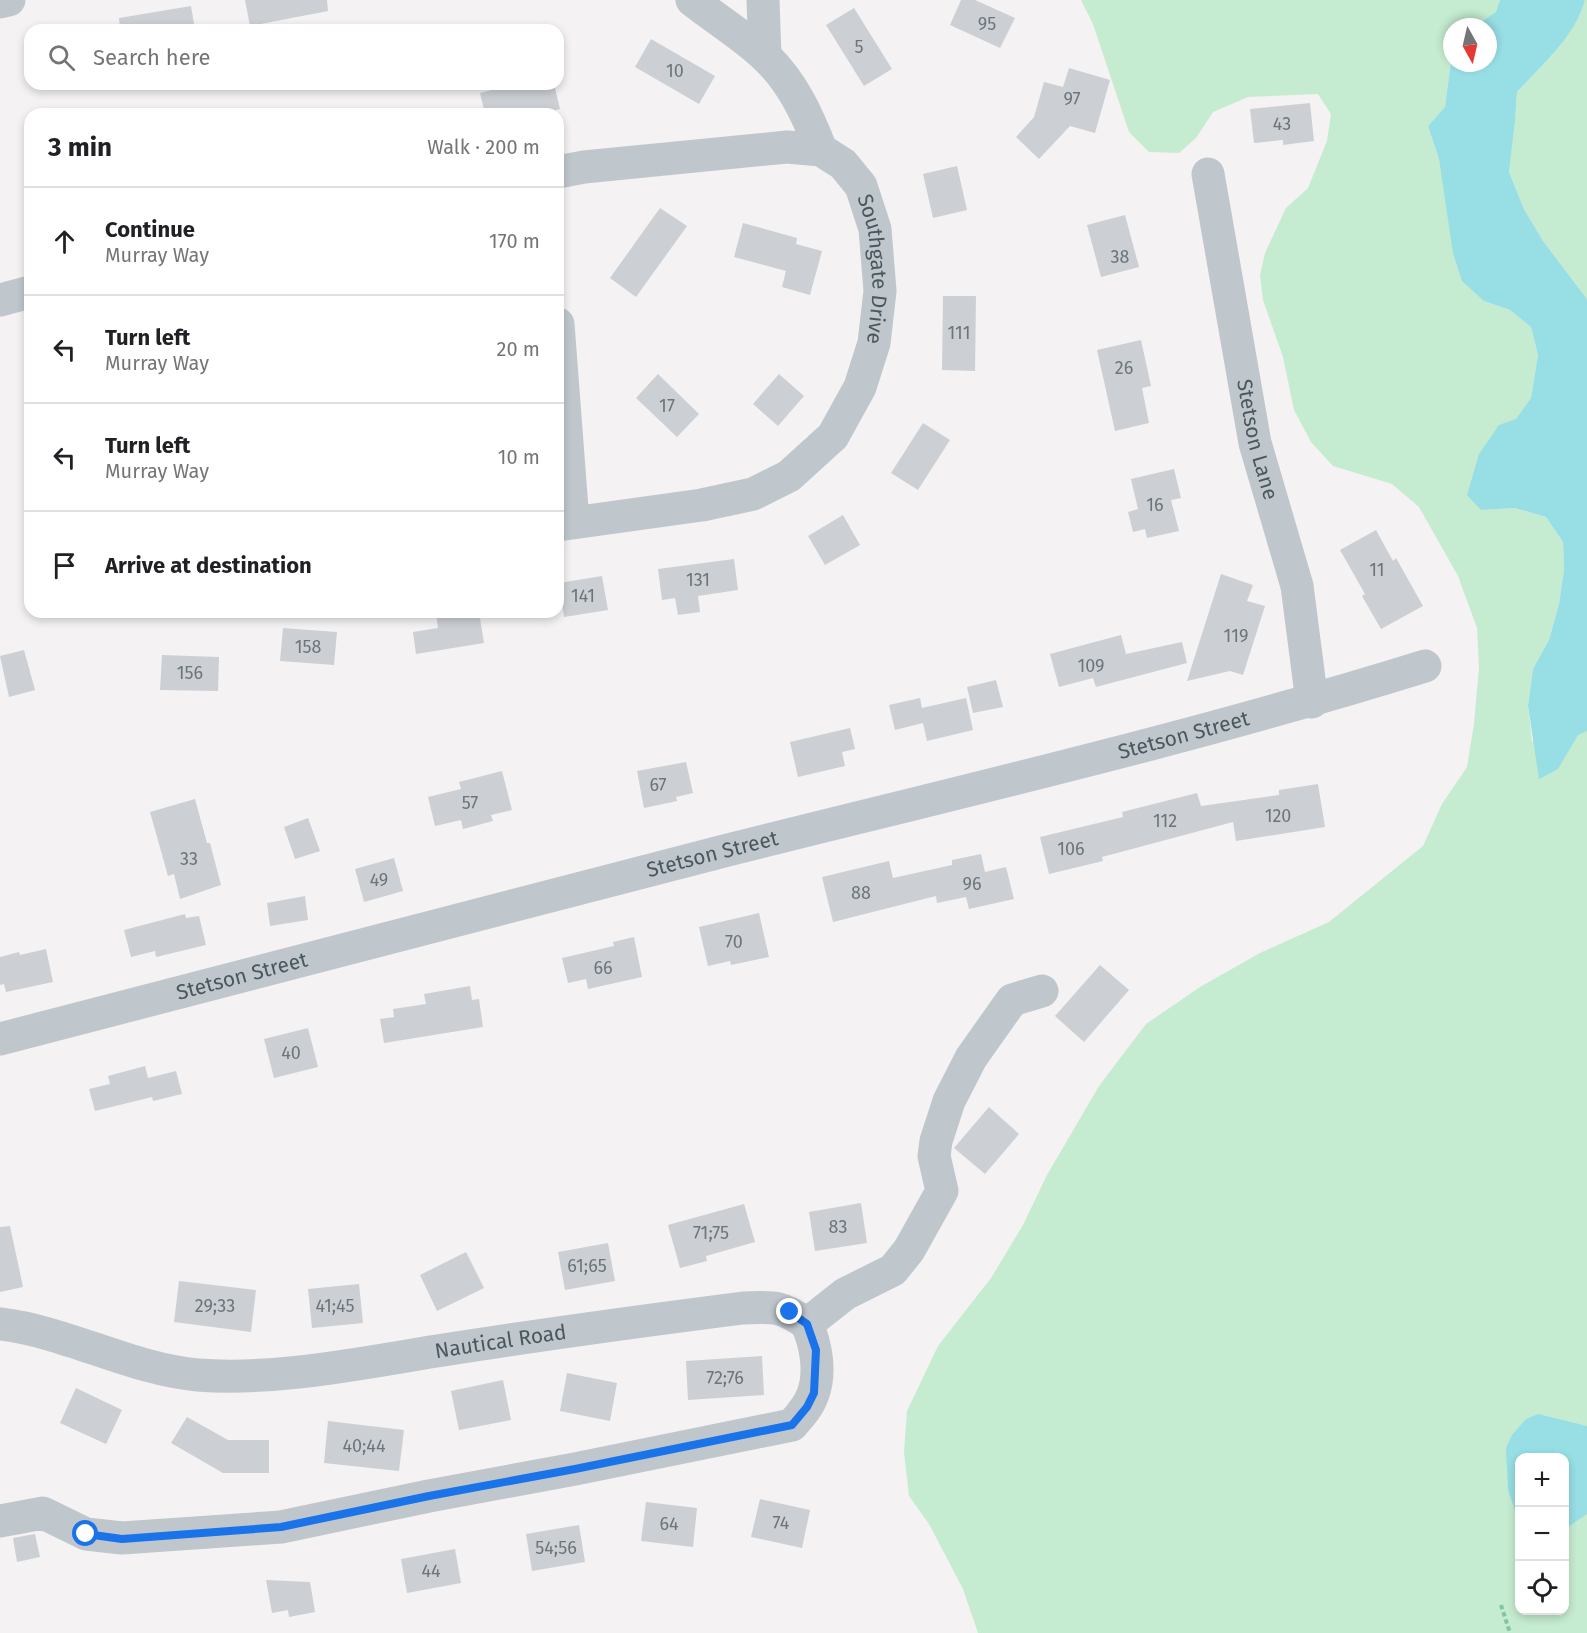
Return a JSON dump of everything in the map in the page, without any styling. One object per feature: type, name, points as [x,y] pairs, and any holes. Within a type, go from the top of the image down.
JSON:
[{"type":"street","points":[[0,2],[9,0]]},
{"type":"street","points":[[692,0],[765,56],[781,73],[802,105],[821,150]]},
{"type":"street","points":[[763,0],[765,56]]},
{"type":"street","name":"Southgate Drive","points":[[564,171],[787,147],[821,150],[843,164],[861,186],[875,229],[880,291],[874,343],[860,387],[832,436],[789,476],[753,494],[702,505],[566,524]]},
{"type":"street","name":"Stetson Lane","points":[[1208,174],[1255,443],[1297,586],[1312,702]]},
{"type":"street","points":[[0,300],[24,294]]},
{"type":"street","points":[[564,474],[566,524]]},
{"type":"street","name":"Stetson Street","points":[[0,1039],[548,896],[1006,782],[1312,702],[1425,666]]},
{"type":"street","points":[[0,1521],[43,1513],[86,1534],[122,1539],[281,1527],[429,1496],[651,1455],[792,1425],[807,1407],[814,1393],[816,1350],[807,1324],[845,1294],[893,1270],[909,1250],[942,1191],[934,1156],[936,1141],[953,1093],[970,1058],[1012,1000],[1042,991]]},
{"type":"street","name":"Nautical Road","points":[[0,1324],[40,1332],[154,1366],[198,1375],[257,1375],[319,1369],[743,1308],[776,1307],[790,1312],[807,1324]]},
{"type":"path","points":[[1501,1605],[1510,1633]]},
{"type":"green space","points":[[1081,0],[1500,0],[1497,12],[1488,18],[1443,18],[1443,72],[1450,72],[1445,107],[1428,126],[1439,159],[1445,190],[1484,301],[1510,310],[1531,327],[1538,355],[1531,398],[1516,420],[1481,510],[1515,508],[1546,517],[1563,542],[1564,569],[1559,604],[1549,640],[1533,669],[1528,706],[1532,741],[1577,734],[1587,730],[1587,1633],[978,1633],[963,1589],[929,1524],[909,1496],[904,1452],[907,1411],[938,1346],[991,1278],[1023,1225],[1047,1175],[1099,1086],[1146,1024],[1200,987],[1260,953],[1329,922],[1423,846],[1442,804],[1467,767],[1474,724],[1479,667],[1477,628],[1458,576],[1419,507],[1392,484],[1333,466],[1311,442],[1294,410],[1283,357],[1263,300],[1260,275],[1265,253],[1286,208],[1308,188],[1327,141],[1331,114],[1318,94],[1248,97],[1213,112],[1196,138],[1179,153],[1149,152],[1129,132],[1093,24]]},
{"type":"green space","points":[[1587,0],[1587,299],[1543,241],[1524,209],[1509,172],[1517,92],[1566,38]]},
{"type":"water","points":[[1500,0],[1585,0],[1566,38],[1517,92],[1509,172],[1524,209],[1543,241],[1587,299],[1587,731],[1578,735],[1558,769],[1539,779],[1528,706],[1533,669],[1549,640],[1559,604],[1564,569],[1563,542],[1546,517],[1515,508],[1481,510],[1467,495],[1479,454],[1499,425],[1516,419],[1531,398],[1538,355],[1531,327],[1510,310],[1484,301],[1462,281],[1453,253],[1439,159],[1428,126],[1445,107],[1450,72],[1497,72],[1497,18],[1487,18],[1496,12]]},
{"type":"water","points":[[1538,1414],[1587,1426],[1587,1514],[1569,1526],[1569,1453],[1515,1453],[1515,1510],[1508,1490],[1506,1448],[1512,1435],[1526,1419]]},
{"type":"building","points":[[245,0],[327,0],[328,11],[250,24]]},
{"type":"building","points":[[961,0],[975,0],[1015,18],[1000,48],[950,25]]},
{"type":"building","points":[[191,6],[194,24],[120,24],[119,18]]},
{"type":"building","points":[[854,8],[892,69],[864,86],[826,25]]},
{"type":"building","points":[[651,39],[715,76],[699,104],[635,67]]},
{"type":"building","points":[[1069,68],[1110,80],[1095,133],[1070,126],[1039,159],[1016,137],[1034,117],[1044,82],[1063,87]]},
{"type":"building","points":[[492,90],[555,90],[560,108],[484,108],[480,93]]},
{"type":"building","points":[[1310,103],[1314,141],[1283,145],[1283,140],[1254,143],[1250,109]]},
{"type":"building","points":[[957,166],[967,210],[933,218],[923,174]]},
{"type":"building","points":[[660,208],[687,226],[636,297],[610,278]]},
{"type":"building","points":[[1125,215],[1139,267],[1101,277],[1087,225]]},
{"type":"building","points":[[743,223],[797,238],[796,244],[822,251],[810,295],[782,287],[786,271],[734,257]]},
{"type":"building","points":[[943,296],[976,296],[975,371],[942,370]]},
{"type":"building","points":[[1141,340],[1151,386],[1142,388],[1149,423],[1115,431],[1097,350]]},
{"type":"building","points":[[658,374],[699,414],[677,437],[636,398]]},
{"type":"building","points":[[779,374],[804,396],[778,426],[753,404]]},
{"type":"building","points":[[923,423],[950,440],[918,490],[891,473]]},
{"type":"building","points":[[1174,469],[1181,498],[1171,500],[1179,531],[1147,538],[1145,529],[1133,532],[1128,512],[1138,509],[1131,479]]},
{"type":"building","points":[[843,515],[860,545],[825,565],[808,536]]},
{"type":"building","points":[[1376,530],[1393,561],[1396,558],[1423,606],[1381,629],[1362,596],[1365,594],[1340,550]]},
{"type":"building","points":[[734,559],[738,590],[698,596],[700,612],[678,615],[675,598],[662,600],[658,569]]},
{"type":"building","points":[[1221,574],[1253,585],[1247,601],[1265,606],[1243,675],[1230,671],[1187,681]]},
{"type":"building","points":[[602,576],[608,610],[564,617],[564,582]]},
{"type":"building","points":[[437,618],[480,618],[484,643],[416,654],[413,632],[438,628]]},
{"type":"building","points":[[283,628],[337,632],[334,665],[280,661]]},
{"type":"building","points":[[1121,635],[1126,654],[1182,642],[1187,663],[1096,687],[1093,678],[1059,687],[1050,654]]},
{"type":"building","points":[[24,650],[35,690],[9,697],[0,656]]},
{"type":"building","points":[[162,655],[219,657],[218,691],[160,690]]},
{"type":"building","points":[[996,680],[1003,707],[973,713],[967,687]]},
{"type":"building","points":[[920,698],[922,708],[966,698],[973,730],[927,741],[923,723],[895,730],[889,705]]},
{"type":"building","points":[[850,728],[855,749],[842,752],[845,766],[798,777],[790,742]]},
{"type":"building","points":[[686,762],[693,793],[676,797],[677,801],[644,808],[637,771]]},
{"type":"building","points":[[502,771],[512,810],[491,815],[493,821],[463,829],[461,820],[435,826],[428,797],[461,789],[459,782]]},
{"type":"building","points":[[1318,784],[1325,827],[1236,841],[1233,822],[1102,857],[1103,861],[1049,874],[1040,837],[1123,817],[1122,812],[1197,793],[1201,806],[1279,795],[1279,790]]},
{"type":"building","points":[[195,799],[221,885],[180,899],[174,874],[168,876],[150,812]]},
{"type":"building","points":[[308,818],[320,851],[295,859],[284,827]]},
{"type":"building","points":[[981,854],[985,872],[1006,867],[1014,899],[969,909],[966,897],[937,903],[936,896],[833,922],[822,877],[889,861],[893,878],[952,865],[952,860]]},
{"type":"building","points":[[394,858],[403,891],[364,902],[355,869]]},
{"type":"building","points":[[305,896],[308,920],[270,926],[267,903]]},
{"type":"building","points":[[759,913],[769,957],[731,965],[730,961],[708,966],[699,927]]},
{"type":"building","points":[[185,914],[186,918],[199,916],[206,945],[156,957],[155,951],[131,957],[124,930]]},
{"type":"building","points":[[634,937],[642,977],[588,989],[586,979],[568,983],[562,958],[614,946],[613,942]]},
{"type":"building","points":[[46,949],[53,982],[6,992],[4,984],[0,985],[0,957]]},
{"type":"building","points":[[1100,965],[1129,990],[1084,1042],[1055,1016]]},
{"type":"building","points":[[470,986],[472,1000],[479,999],[483,1027],[384,1043],[380,1019],[394,1017],[393,1009],[426,1004],[424,994]]},
{"type":"building","points":[[308,1028],[318,1067],[274,1078],[264,1039]]},
{"type":"building","points":[[145,1066],[148,1078],[176,1071],[182,1094],[153,1101],[152,1097],[95,1111],[89,1089],[110,1084],[108,1076]]},
{"type":"building","points":[[989,1107],[1019,1134],[985,1174],[954,1148]]},
{"type":"building","points":[[861,1203],[867,1243],[815,1251],[809,1212]]},
{"type":"building","points":[[744,1204],[755,1242],[706,1256],[707,1261],[680,1268],[668,1225]]},
{"type":"building","points":[[10,1226],[23,1287],[0,1292],[0,1227]]},
{"type":"building","points":[[608,1243],[615,1281],[565,1290],[558,1252]]},
{"type":"building","points":[[466,1252],[484,1288],[437,1311],[420,1275]]},
{"type":"building","points":[[179,1281],[256,1290],[251,1332],[174,1322]]},
{"type":"building","points":[[359,1284],[363,1323],[312,1328],[308,1289]]},
{"type":"building","points":[[762,1356],[764,1395],[688,1400],[686,1361]]},
{"type":"building","points":[[567,1373],[617,1383],[610,1421],[560,1411]]},
{"type":"building","points":[[503,1380],[511,1420],[459,1430],[451,1391]]},
{"type":"building","points":[[76,1388],[122,1410],[106,1444],[60,1423]]},
{"type":"building","points":[[187,1417],[228,1440],[269,1440],[269,1473],[223,1473],[171,1443]]},
{"type":"building","points":[[328,1421],[404,1430],[399,1471],[324,1463]]},
{"type":"building","points":[[760,1499],[810,1510],[802,1548],[751,1537]]},
{"type":"building","points":[[646,1502],[697,1508],[693,1547],[641,1541]]},
{"type":"building","points":[[579,1525],[585,1562],[532,1571],[526,1534]]},
{"type":"building","points":[[35,1534],[40,1557],[17,1562],[13,1538]]},
{"type":"building","points":[[455,1549],[461,1583],[407,1593],[401,1559]]},
{"type":"building","points":[[266,1580],[310,1582],[315,1612],[289,1617],[288,1610],[272,1613]]},
{"type":"route","points":[[86,1534],[122,1539],[281,1527],[792,1425],[807,1407],[814,1393],[816,1350],[807,1324],[790,1312]]}]
